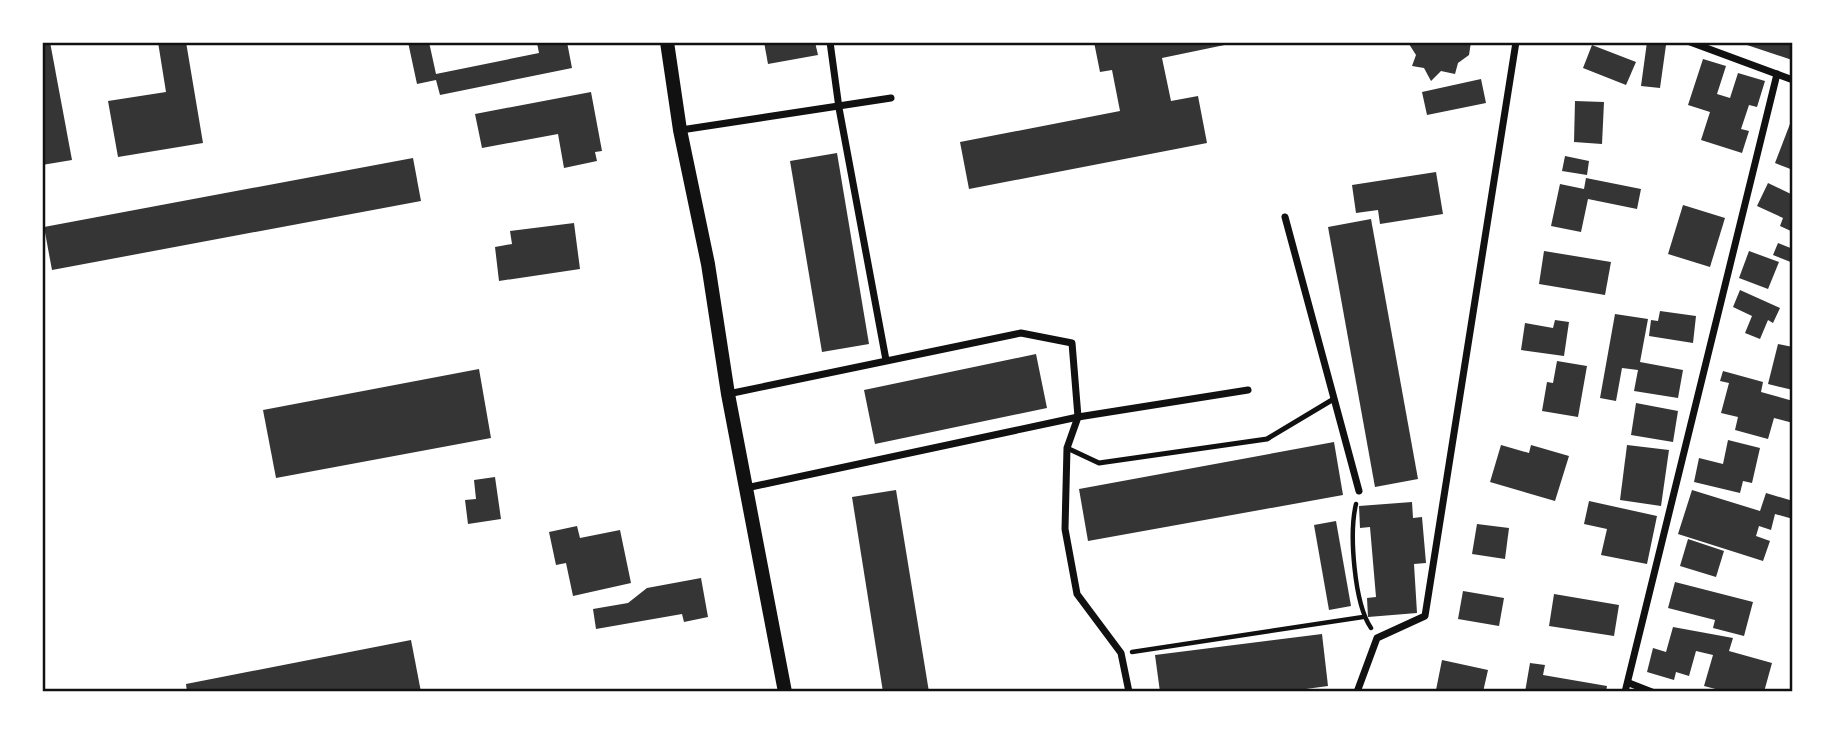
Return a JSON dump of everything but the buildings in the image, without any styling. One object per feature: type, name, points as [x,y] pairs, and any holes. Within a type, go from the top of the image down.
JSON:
[{"type":"main road","points":[[667,42],[680,130],[708,264],[728,394],[785,692]]},
{"type":"street","points":[[830,42],[839,108],[886,360]]},
{"type":"street","points":[[1357,692],[1377,638],[1425,616],[1516,42]]},
{"type":"street","points":[[1690,42],[1793,80]]},
{"type":"street","points":[[1625,692],[1777,74]]},
{"type":"street","points":[[680,130],[891,98]]},
{"type":"street","points":[[1285,216],[1332,400],[1359,491]]},
{"type":"street","points":[[728,394],[1021,333],[1072,343],[1078,417],[1067,448],[1065,529],[1077,594],[1121,653],[1129,692]]},
{"type":"street","points":[[745,488],[1078,417],[1248,390]]},
{"type":"street","points":[[1629,683],[1653,692]]},
{"type":"lane","points":[[1067,448],[1099,463],[1267,439],[1332,400]]},
{"type":"path","points":[[1359,491],[1352,519],[1363,617],[1377,638]]},
{"type":"path","points":[[1121,653],[1363,617]]}]
